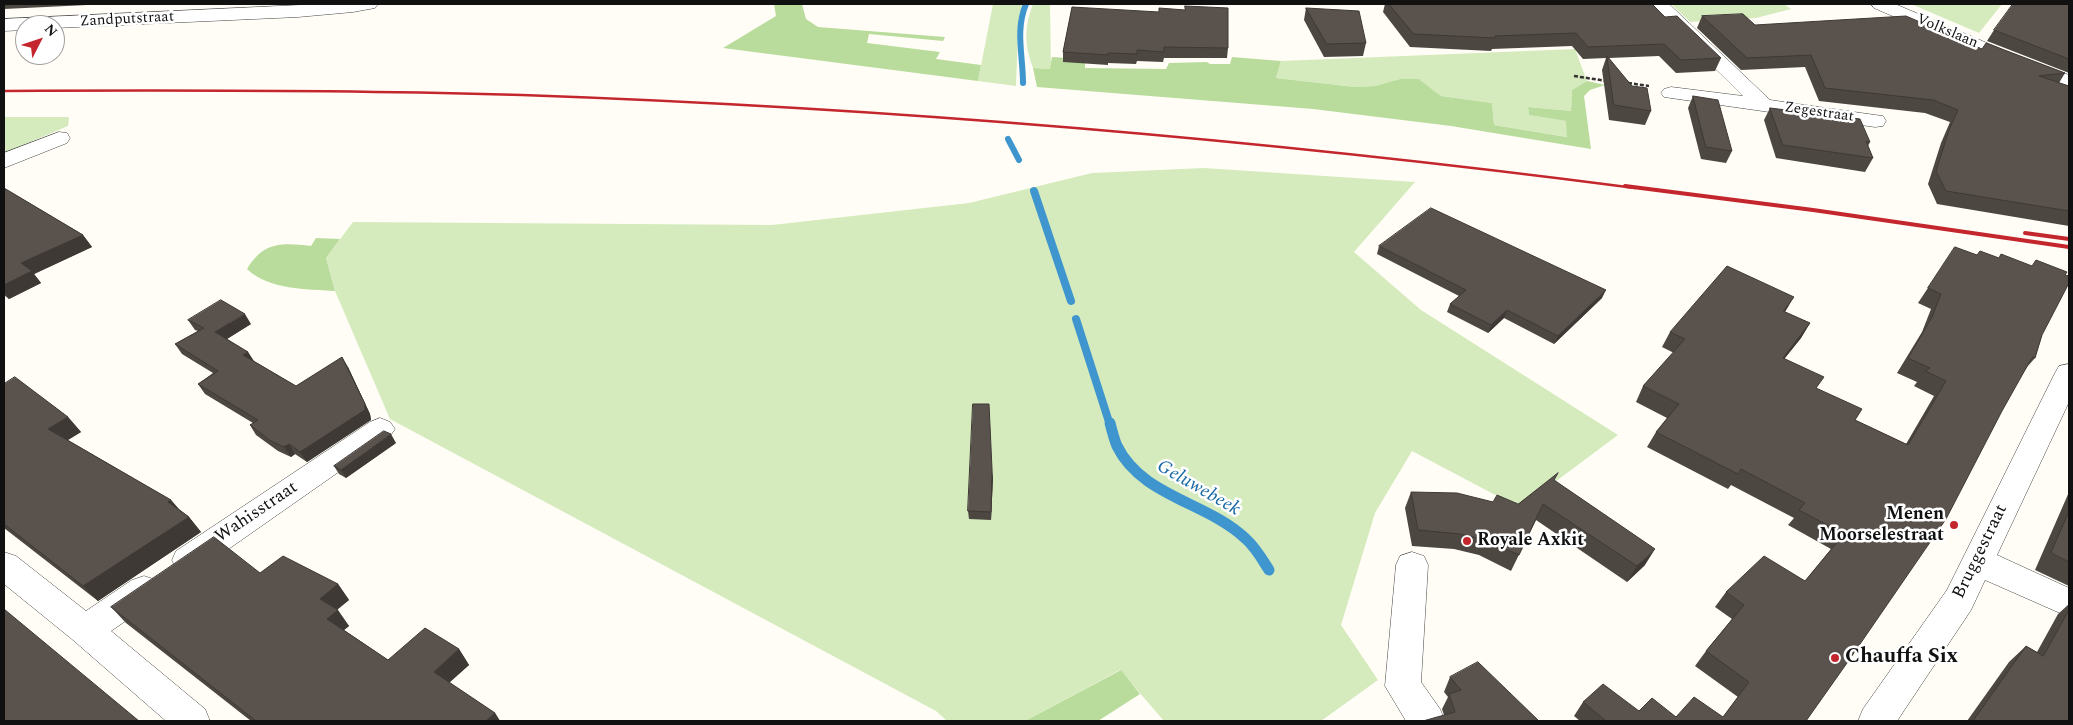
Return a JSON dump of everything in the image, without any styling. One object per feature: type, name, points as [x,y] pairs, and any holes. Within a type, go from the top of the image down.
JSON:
[{"type":"street","name":"Zandputstraat","points":[[4,25],[298,11],[369,4]]},
{"type":"street","name":"Zegestraat","points":[[1659,4],[1764,105]]},
{"type":"street","name":"Volkslaan","points":[[1880,4],[2013,61],[2069,82]]},
{"type":"street","name":"Zegestraat","points":[[1671,93],[1875,121]]},
{"type":"street","points":[[4,161],[59,138]]},
{"type":"street","name":"Bruggestraat","points":[[1876,721],[1959,600],[2069,373]]},
{"type":"street","name":"Wahisstraat","points":[[85,630],[380,429]]},
{"type":"street","points":[[1977,561],[2069,602]]},
{"type":"street","points":[[4,565],[85,630],[192,721]]},
{"type":"street","points":[[1412,565],[1402,686],[1427,721]]},
{"type":"path","points":[[1574,76],[1613,82]]},
{"type":"path","points":[[1623,83],[1653,87],[1671,93]]},
{"type":"green space","points":[[774,4],[802,4],[806,19],[818,27],[945,37],[943,41],[869,34],[867,43],[940,52],[936,59],[981,65],[978,81],[723,48],[776,16]]},
{"type":"green space","points":[[993,4],[1022,4],[1018,30],[1016,86],[978,81]]},
{"type":"green space","points":[[1033,4],[1050,5],[1051,69],[1033,68],[1030,60],[1026,36]]},
{"type":"green space","points":[[1671,4],[1784,4],[1791,9],[1756,18],[1690,22]]},
{"type":"green space","points":[[1911,4],[2002,4],[1979,33]]},
{"type":"green space","points":[[1575,49],[1587,81],[1572,90],[1571,111],[1528,107],[1529,115],[1567,121],[1568,137],[1494,125],[1492,103],[1441,96],[1419,79],[1400,79],[1375,86],[1355,87],[1276,78],[1281,61]]},
{"type":"green space","points":[[1052,57],[1085,59],[1085,68],[1166,69],[1169,63],[1207,62],[1210,64],[1230,64],[1232,57],[1281,61],[1276,78],[1355,87],[1375,86],[1400,79],[1419,79],[1441,96],[1492,103],[1494,125],[1567,137],[1566,121],[1529,115],[1528,107],[1571,111],[1572,90],[1587,81],[1605,85],[1590,90],[1584,96],[1591,149],[1451,126],[1313,109],[1037,87],[1033,68],[1050,69]]},
{"type":"green space","points":[[4,117],[69,117],[68,126],[4,153]]},
{"type":"green space","points":[[1204,168],[1415,182],[1354,252],[1421,310],[1618,435],[1520,508],[1412,451],[1375,513],[1341,625],[1378,680],[1321,721],[1164,721],[1120,670],[1025,721],[947,721],[936,711],[390,419],[335,291],[326,258],[353,222],[772,225],[969,203],[1092,173]]},
{"type":"green space","points":[[316,238],[340,239],[326,258],[335,291],[301,289],[277,285],[256,276],[247,269],[260,253],[267,249],[292,244],[311,246]]},
{"type":"green space","points":[[1121,670],[1140,694],[1098,721],[1025,721]]},
{"type":"building","points":[[1389,4],[1652,4],[1665,17],[1677,16],[1721,58],[1681,60],[1664,44],[1588,47],[1576,33],[1495,36],[1495,38],[1414,34]]},
{"type":"building","points":[[2013,4],[2069,4],[2069,59],[1994,30]]},
{"type":"building","points":[[1185,6],[1228,8],[1228,48],[1164,47],[1164,52],[1137,50],[1137,54],[1108,53],[1108,55],[1063,52],[1072,7],[1159,12],[1159,8],[1185,10]]},
{"type":"building","points":[[1306,8],[1359,11],[1366,43],[1327,44]]},
{"type":"building","points":[[1743,14],[1755,25],[1906,16],[1982,49],[1986,43],[2065,73],[2039,76],[2069,86],[2069,211],[1946,191],[1936,171],[1949,130],[1958,110],[1933,100],[1825,88],[1811,55],[1747,58],[1702,16]]},
{"type":"building","points":[[1607,56],[1632,86],[1647,88],[1651,111],[1614,105]]},
{"type":"building","points":[[1693,96],[1718,100],[1732,151],[1706,147]]},
{"type":"building","points":[[1770,108],[1860,119],[1870,142],[1866,141],[1873,158],[1783,145]]},
{"type":"building","points":[[4,188],[83,235],[21,263],[32,271],[4,285]]},
{"type":"building","points":[[1431,208],[1606,290],[1558,336],[1507,310],[1491,325],[1450,304],[1466,290],[1379,246]]},
{"type":"building","points":[[1955,247],[1977,255],[1980,251],[1999,258],[2001,254],[2032,266],[2036,260],[2067,272],[2065,275],[2069,276],[2069,283],[2042,335],[2035,358],[2033,357],[2030,361],[2002,411],[1946,519],[1806,721],[1606,721],[1583,702],[1603,684],[1639,711],[1652,698],[1676,717],[1694,697],[1723,717],[1749,682],[1706,651],[1744,605],[1726,592],[1764,556],[1805,581],[1844,534],[1799,510],[1805,503],[1741,469],[1738,474],[1656,432],[1679,404],[1643,386],[1685,339],[1670,332],[1727,266],[1794,297],[1783,311],[1810,323],[1783,358],[1824,377],[1816,388],[1862,409],[1855,420],[1908,445],[1946,381],[1925,371],[1930,368],[1908,358],[1932,317],[1941,294],[1928,288]]},
{"type":"building","points":[[221,300],[245,314],[215,332],[248,352],[243,355],[296,386],[342,357],[365,404],[365,410],[300,452],[289,444],[284,447],[271,441],[250,425],[258,420],[198,384],[218,371],[175,344],[204,328],[188,320]]},
{"type":"building","points":[[15,377],[68,417],[48,429],[171,500],[168,502],[189,517],[83,586],[4,524],[4,384]]},
{"type":"building","points":[[973,404],[989,404],[992,469],[991,512],[968,511]]},
{"type":"building","points":[[384,431],[391,434],[341,470],[334,466]]},
{"type":"building","points":[[1558,473],[1554,480],[1655,549],[1637,566],[1543,504],[1519,555],[1486,540],[1460,534],[1418,530],[1411,492],[1457,493],[1493,502],[1497,495],[1518,504]]},
{"type":"building","points":[[2069,512],[2069,562],[2051,553]]},
{"type":"building","points":[[214,537],[260,573],[283,556],[338,584],[320,599],[338,610],[327,619],[388,660],[425,628],[459,649],[434,672],[495,713],[486,721],[256,721],[111,607]]},
{"type":"building","points":[[4,609],[139,721],[4,721]]},
{"type":"building","points":[[2069,610],[2069,721],[1973,721],[2026,646],[2043,656]]},
{"type":"building","points":[[1478,662],[1539,721],[1423,721],[1455,712],[1449,694],[1461,690],[1450,677]]},
{"type":"waterway","name":"Geluwebeek","points":[[1023,83],[1020,33],[1026,4]]},
{"type":"waterway","name":"Geluwebeek","points":[[1008,139],[1019,160]]},
{"type":"waterway","name":"Geluwebeek","points":[[1034,191],[1071,301]]},
{"type":"waterway","name":"Geluwebeek","points":[[1076,319],[1110,425]]},
{"type":"waterway","name":"Geluwebeek","points":[[1110,423],[1117,446],[1128,463],[1142,477],[1177,498],[1231,526],[1253,546],[1269,570]]},
{"type":"railway","points":[[4,91],[457,93],[801,108],[1080,128],[1219,141],[1358,155],[1635,188]]},
{"type":"railway","points":[[1625,186],[1813,210],[2069,247]]},
{"type":"railway","points":[[2025,233],[2069,239]]},
{"type":"place","name":"Menen Moorselestraat","points":[[1954,525]]},
{"type":"place","name":"Royale Axkit","points":[[1467,541]]},
{"type":"place","name":"Chauffa Six","points":[[1835,658]]}]
